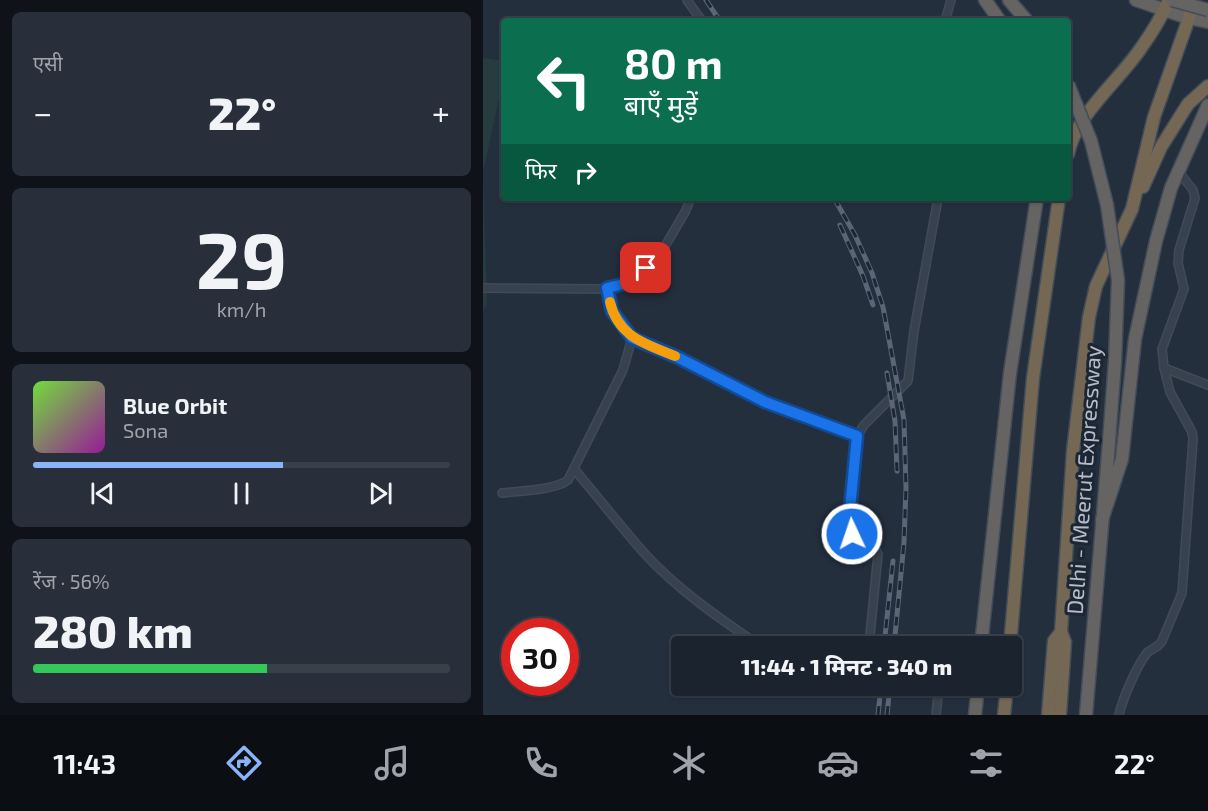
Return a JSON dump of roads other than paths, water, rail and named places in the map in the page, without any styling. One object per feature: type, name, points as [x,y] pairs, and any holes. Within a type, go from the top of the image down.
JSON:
[{"type":"highway","points":[[985,0],[998,18]]},
{"type":"highway","points":[[1009,0],[1024,18]]},
{"type":"highway","points":[[1136,0],[1208,10]]},
{"type":"highway","name":"Delhi - Meerut Expressway","points":[[1060,715],[1060,638],[1073,451],[1089,317],[1096,286],[1132,209],[1154,117],[1183,37],[1193,0]]},
{"type":"highway","points":[[1169,3],[1189,18],[1208,22]]},
{"type":"highway","points":[[1071,145],[1075,134],[1094,106],[1141,48],[1169,3]]},
{"type":"highway","points":[[1132,209],[1161,147],[1177,121],[1188,104],[1208,86]]},
{"type":"highway","name":"Delhi - Meerut Expressway","points":[[1071,91],[1091,141],[1107,205],[1118,280],[1115,361],[1086,715]]},
{"type":"highway","points":[[1102,520],[1123,448],[1135,339],[1156,241],[1178,171],[1208,105]]},
{"type":"highway","points":[[982,636],[1010,373],[1037,201]]},
{"type":"highway","points":[[1011,636],[1033,378],[1059,201]]},
{"type":"highway","name":"Delhi - Meerut Expressway","points":[[1048,715],[1060,638]]},
{"type":"highway","points":[[975,715],[977,696]]},
{"type":"highway","points":[[1004,715],[1006,696]]},
{"type":"street","points":[[687,0],[700,18]]},
{"type":"street","points":[[946,18],[951,0]]},
{"type":"street","points":[[1119,715],[1124,695],[1147,654],[1158,647],[1162,641],[1182,593],[1193,439],[1192,432],[1170,392],[1162,349],[1184,289],[1178,256],[1195,198],[1193,190],[1178,171]]},
{"type":"street","points":[[483,288],[607,288],[632,282],[661,253],[690,201]]},
{"type":"street","points":[[871,636],[878,554],[874,546],[848,530],[857,436],[864,425],[908,381],[914,331],[937,201]]},
{"type":"street","points":[[607,288],[612,311],[632,338],[677,357],[765,402],[857,436]]},
{"type":"street","points":[[502,493],[563,484],[574,469],[623,370],[632,338]]},
{"type":"street","points":[[1164,369],[1208,385]]},
{"type":"street","points":[[574,469],[645,554],[709,612],[745,636]]},
{"type":"street","points":[[936,715],[938,696]]},
{"type":"railway","points":[[706,0],[718,18]]},
{"type":"railway","points":[[836,201],[855,235],[872,273],[883,307],[904,420],[906,488],[904,542],[895,636]]},
{"type":"railway","points":[[840,225],[863,276],[873,305]]},
{"type":"railway","points":[[887,373],[895,421],[897,471]]},
{"type":"railway","points":[[885,636],[893,561]]},
{"type":"railway","points":[[878,715],[880,696]]},
{"type":"railway","points":[[887,715],[889,696]]}]
